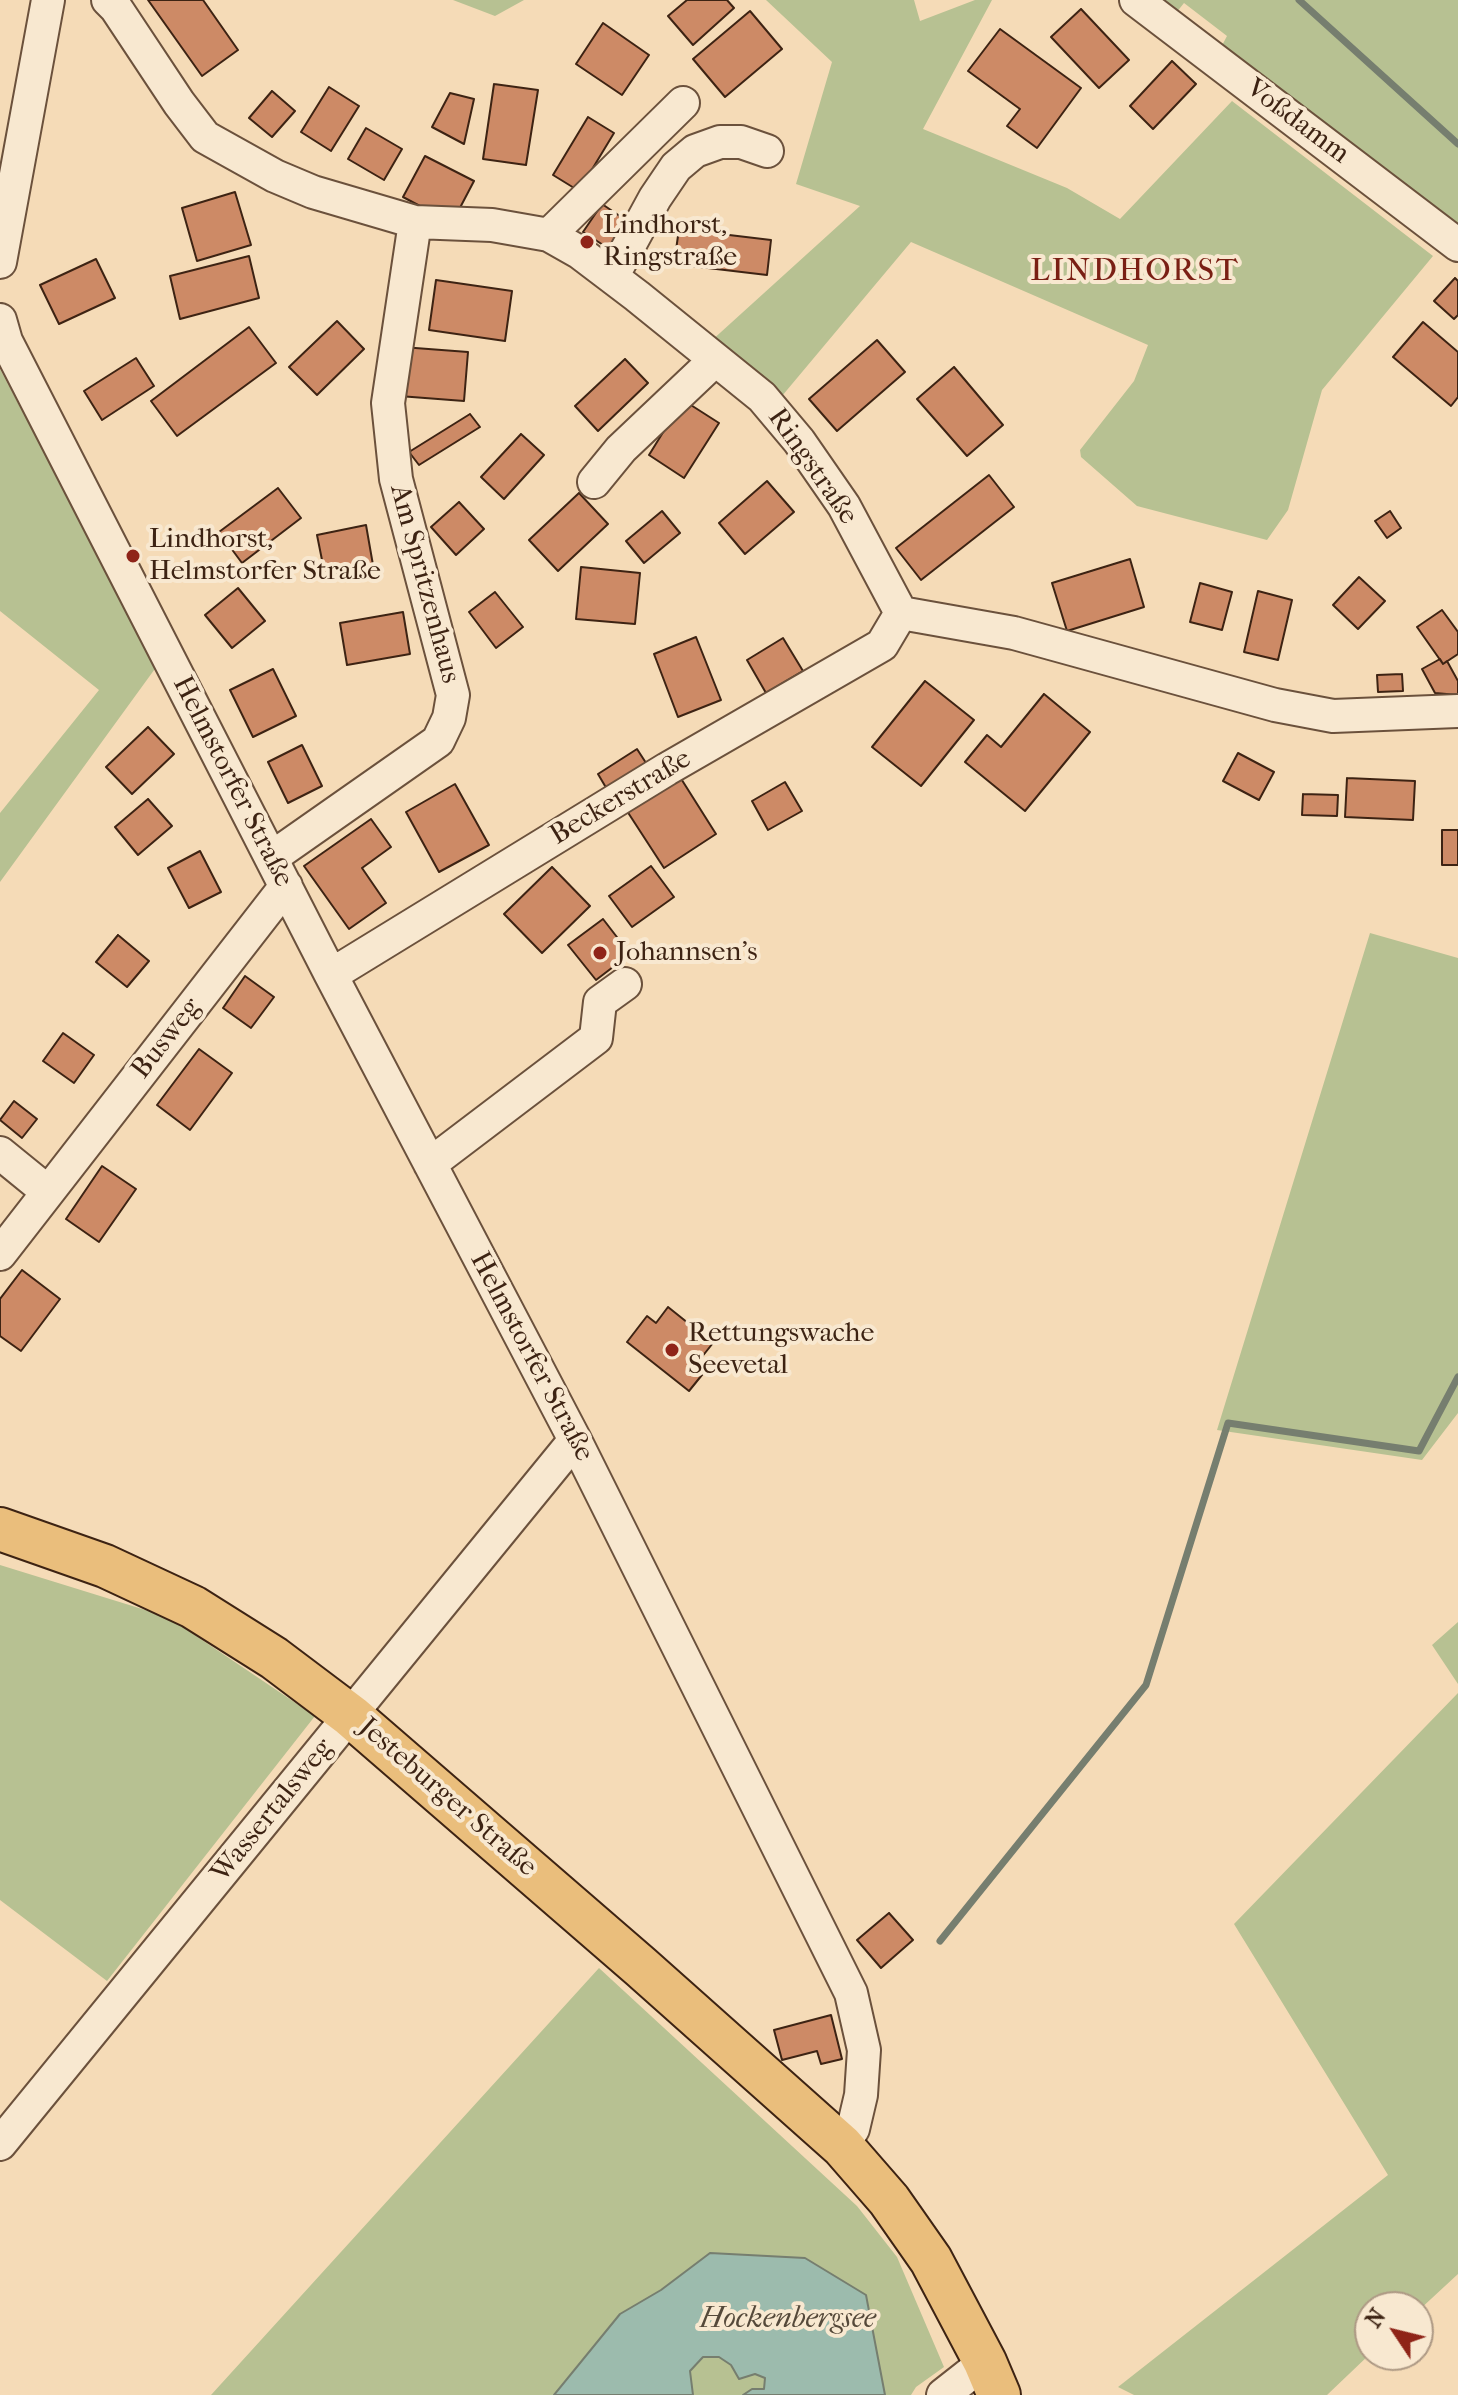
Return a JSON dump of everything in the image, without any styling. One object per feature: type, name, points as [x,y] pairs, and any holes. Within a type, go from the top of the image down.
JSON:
[{"type":"main road","name":"Jesteburger Straße","points":[[0,1529],[105,1566],[193,1607],[274,1658],[351,1716],[653,1977],[842,2146]]},
{"type":"main road","points":[[842,2146],[889,2200],[931,2260],[992,2378]]},
{"type":"street","points":[[0,262],[48,0]]},
{"type":"street","name":"Ringstraße","points":[[108,0],[205,137],[275,176],[300,187],[415,222],[492,225],[549,235],[579,252],[612,277],[762,397],[799,441],[844,506],[901,613]]},
{"type":"street","name":"Voßdamm","points":[[1136,0],[1458,245]]},
{"type":"street","points":[[549,235],[683,103]]},
{"type":"street","points":[[612,277],[655,198],[676,167],[695,151],[720,142],[741,142],[767,151]]},
{"type":"street","name":"Am Spritzenhaus","points":[[278,872],[438,741],[449,718],[453,695],[396,479],[388,403],[415,222]]},
{"type":"street","name":"Helmstorfer Straße","points":[[0,320],[6,341],[278,872],[575,1440],[851,1993],[864,2050],[861,2095],[853,2129],[842,2146]]},
{"type":"street","points":[[594,482],[621,449],[715,360]]},
{"type":"street","points":[[901,613],[1014,633],[1275,705],[1333,716],[1458,711]]},
{"type":"street","name":"Beckerstraße","points":[[331,975],[667,769],[882,645],[901,613]]},
{"type":"street","name":"Busweg","points":[[0,1254],[278,872]]},
{"type":"street","points":[[430,1164],[596,1038],[600,1002],[625,984]]},
{"type":"street","points":[[0,1153],[48,1192]]},
{"type":"street","name":"Wassertalsweg","points":[[0,2144],[575,1440]]},
{"type":"street","points":[[943,2395],[992,2378]]},
{"type":"green space","points":[[453,0],[524,0],[495,16]]},
{"type":"green space","points":[[766,0],[914,0],[920,21],[975,0],[992,0],[923,129],[1067,188],[1120,219],[1232,101],[1433,256],[1322,390],[1288,510],[1267,540],[1137,506],[1081,457],[1080,450],[1134,381],[1148,345],[911,242],[782,396],[710,342],[860,206],[796,184],[832,62]]},
{"type":"green space","points":[[1148,0],[1458,0],[1458,236],[1218,53],[1227,36],[1184,3],[1172,18]]},
{"type":"green space","points":[[0,369],[157,666],[0,882],[0,813],[99,690],[0,611]]},
{"type":"green space","points":[[1370,933],[1458,958],[1458,1413],[1422,1460],[1217,1430]]},
{"type":"green space","points":[[0,1565],[168,1617],[315,1716],[107,1981],[0,1900]]},
{"type":"green space","points":[[1458,1622],[1458,1684],[1432,1645]]},
{"type":"green space","points":[[1458,1693],[1458,2274],[1434,2296],[1434,2291],[1354,2291],[1354,2369],[1327,2395],[1134,2395],[1118,2387],[1388,2175],[1234,1924]]},
{"type":"green space","points":[[599,1968],[857,2206],[897,2257],[944,2367],[916,2387],[911,2395],[885,2395],[865,2295],[661,2290],[620,2314],[554,2395],[211,2395]]},
{"type":"green space","points":[[703,2357],[719,2357],[765,2378],[764,2389],[752,2389],[743,2395],[693,2395],[690,2371]]},
{"type":"water","name":"Hockenbergsee","points":[[710,2253],[805,2258],[866,2295],[885,2395],[743,2395],[752,2389],[764,2389],[765,2378],[755,2374],[739,2379],[731,2365],[719,2357],[703,2357],[690,2371],[693,2395],[554,2395],[620,2314],[661,2290]]},
{"type":"building","points":[[148,0],[203,0],[238,50],[202,76]]},
{"type":"building","points":[[687,0],[727,0],[734,8],[693,45],[668,16]]},
{"type":"building","points":[[1081,9],[1129,60],[1099,88],[1051,37]]},
{"type":"building","points":[[750,11],[782,49],[725,97],[693,59]]},
{"type":"building","points":[[603,23],[649,55],[622,95],[576,64]]},
{"type":"building","points":[[1000,29],[1081,88],[1037,148],[1007,126],[1020,109],[968,71]]},
{"type":"building","points":[[1172,61],[1196,84],[1153,129],[1130,106]]},
{"type":"building","points":[[494,84],[538,90],[526,165],[483,159]]},
{"type":"building","points":[[329,87],[359,106],[331,151],[301,132]]},
{"type":"building","points":[[272,91],[295,111],[272,137],[249,118]]},
{"type":"building","points":[[450,93],[474,99],[464,144],[432,127]]},
{"type":"building","points":[[588,117],[614,133],[579,191],[553,175]]},
{"type":"building","points":[[366,128],[402,149],[384,180],[348,159]]},
{"type":"building","points":[[425,156],[474,181],[452,223],[403,197]]},
{"type":"building","points":[[235,192],[251,245],[197,261],[182,208]]},
{"type":"building","points":[[602,204],[633,225],[614,252],[583,232]]},
{"type":"building","points":[[679,229],[771,240],[767,275],[674,264]]},
{"type":"building","points":[[249,256],[259,298],[180,319],[170,276]]},
{"type":"building","points":[[96,259],[115,298],[59,324],[40,285]]},
{"type":"building","points":[[1455,278],[1458,281],[1458,315],[1454,319],[1434,301]]},
{"type":"building","points":[[436,280],[512,291],[505,341],[429,330]]},
{"type":"building","points":[[337,321],[364,349],[317,395],[289,367]]},
{"type":"building","points":[[1423,322],[1458,352],[1458,397],[1451,406],[1393,357]]},
{"type":"building","points":[[249,327],[276,363],[177,436],[151,401]]},
{"type":"building","points":[[877,340],[905,372],[837,431],[809,399]]},
{"type":"building","points":[[402,347],[468,352],[464,401],[399,396]]},
{"type":"building","points":[[136,358],[154,386],[102,420],[84,391]]},
{"type":"building","points":[[625,359],[648,383],[598,431],[575,406]]},
{"type":"building","points":[[954,367],[1003,425],[967,456],[917,399]]},
{"type":"building","points":[[683,400],[719,423],[684,478],[649,455]]},
{"type":"building","points":[[470,414],[480,427],[419,465],[409,452]]},
{"type":"building","points":[[521,434],[544,455],[504,499],[481,477]]},
{"type":"building","points":[[989,475],[1014,507],[921,580],[896,548]]},
{"type":"building","points":[[767,481],[794,512],[745,554],[719,523]]},
{"type":"building","points":[[278,488],[301,518],[242,563],[219,532]]},
{"type":"building","points":[[579,493],[608,524],[558,571],[529,540]]},
{"type":"building","points":[[459,502],[484,529],[456,555],[431,527]]},
{"type":"building","points":[[662,511],[680,533],[644,563],[626,541]]},
{"type":"building","points":[[1390,511],[1401,528],[1387,538],[1375,521]]},
{"type":"building","points":[[366,525],[373,565],[325,575],[317,535]]},
{"type":"building","points":[[1130,559],[1144,607],[1067,631],[1052,583]]},
{"type":"building","points":[[581,567],[640,573],[635,624],[576,619]]},
{"type":"building","points":[[1359,577],[1385,601],[1358,629],[1333,605]]},
{"type":"building","points":[[1200,583],[1232,592],[1222,630],[1190,622]]},
{"type":"building","points":[[238,588],[265,621],[232,648],[205,615]]},
{"type":"building","points":[[1258,591],[1292,600],[1278,660],[1244,652]]},
{"type":"building","points":[[495,592],[523,627],[496,648],[469,612]]},
{"type":"building","points":[[1442,610],[1458,632],[1458,654],[1443,664],[1417,627]]},
{"type":"building","points":[[403,612],[410,654],[347,665],[340,623]]},
{"type":"building","points":[[696,637],[721,700],[678,717],[654,654]]},
{"type":"building","points":[[783,638],[803,671],[766,693],[747,660]]},
{"type":"building","points":[[1440,659],[1443,664],[1447,661],[1458,681],[1458,695],[1435,693],[1422,669]]},
{"type":"building","points":[[273,669],[296,716],[253,737],[230,690]]},
{"type":"building","points":[[1402,674],[1403,691],[1378,692],[1377,675]]},
{"type":"building","points":[[925,681],[974,720],[921,786],[872,747]]},
{"type":"building","points":[[1044,694],[1090,732],[1025,811],[965,762],[987,735],[1001,747]]},
{"type":"building","points":[[148,727],[174,754],[132,794],[106,767]]},
{"type":"building","points":[[302,745],[322,786],[288,803],[268,762]]},
{"type":"building","points":[[637,749],[648,766],[608,791],[598,774]]},
{"type":"building","points":[[1238,753],[1274,772],[1259,800],[1223,781]]},
{"type":"building","points":[[680,777],[716,834],[664,868],[627,811]]},
{"type":"building","points":[[1347,778],[1415,781],[1413,820],[1345,817]]},
{"type":"building","points":[[785,782],[802,811],[768,830],[752,801]]},
{"type":"building","points":[[455,784],[489,845],[439,872],[406,812]]},
{"type":"building","points":[[1303,794],[1338,795],[1337,816],[1302,815]]},
{"type":"building","points":[[148,799],[172,826],[138,855],[115,827]]},
{"type":"building","points":[[371,819],[391,847],[362,868],[386,903],[349,929],[304,866]]},
{"type":"building","points":[[1442,830],[1458,830],[1458,865],[1442,865]]},
{"type":"building","points":[[200,851],[221,892],[189,908],[168,868]]},
{"type":"building","points":[[651,866],[674,897],[632,927],[609,896]]},
{"type":"building","points":[[552,867],[590,906],[542,953],[504,914]]},
{"type":"building","points":[[603,919],[630,954],[596,980],[568,945]]},
{"type":"building","points":[[118,935],[149,961],[127,987],[96,962]]},
{"type":"building","points":[[245,976],[274,997],[251,1028],[223,1008]]},
{"type":"building","points":[[63,1033],[94,1055],[74,1083],[43,1061]]},
{"type":"building","points":[[199,1049],[232,1073],[190,1130],[157,1105]]},
{"type":"building","points":[[14,1101],[37,1119],[22,1138],[0,1120]]},
{"type":"building","points":[[102,1166],[136,1189],[99,1242],[66,1219]]},
{"type":"building","points":[[22,1270],[60,1299],[21,1351],[0,1336],[0,1299]]},
{"type":"building","name":"Rettungswache Seevetal","points":[[668,1307],[713,1343],[701,1358],[710,1365],[689,1391],[627,1342],[647,1316],[656,1323]]},
{"type":"building","points":[[889,1913],[913,1940],[881,1968],[857,1940]]},
{"type":"building","points":[[831,2015],[842,2059],[821,2064],[817,2051],[782,2060],[774,2030]]},
{"type":"waterway","points":[[1299,0],[1458,144]]},
{"type":"waterway","points":[[940,1941],[1146,1685],[1228,1423],[1419,1451],[1458,1377]]},
{"type":"place","name":"Lindhorst, Ringstraße","points":[[587,242]]},
{"type":"place","name":"Lindhorst, Helmstorfer Straße","points":[[133,556]]},
{"type":"place","name":"Johannsen's","points":[[600,953]]},
{"type":"place","name":"Rettungswache Seevetal","points":[[672,1350]]},
{"type":"district","name":"LINDHORST","points":[[1135,272]]}]
